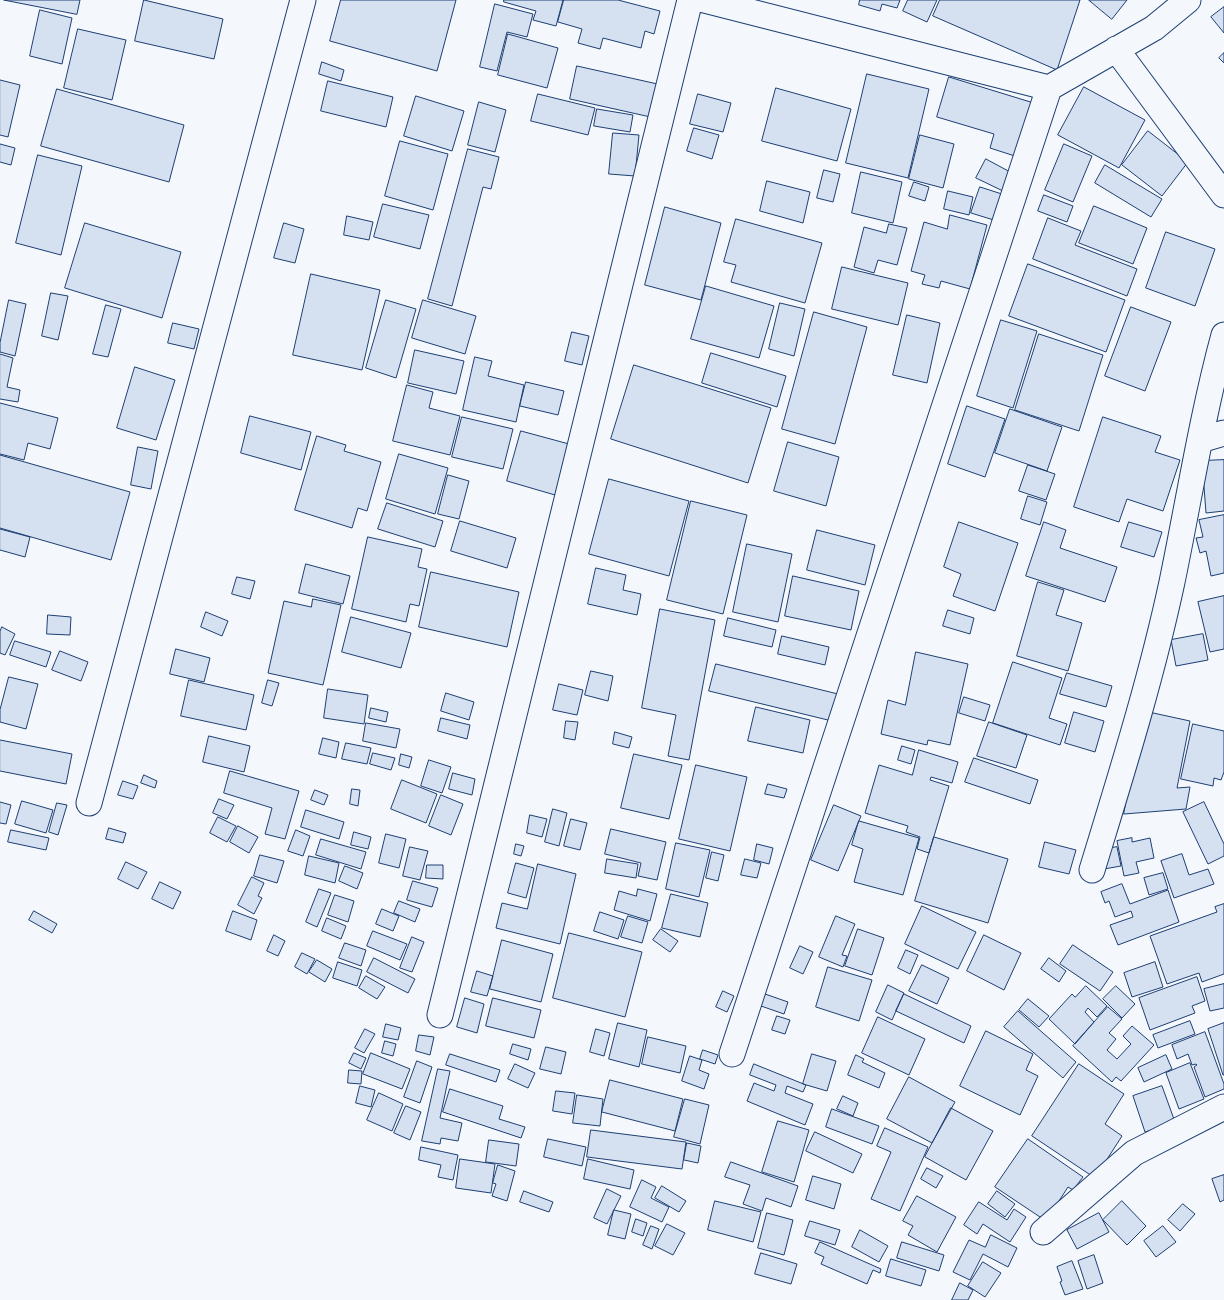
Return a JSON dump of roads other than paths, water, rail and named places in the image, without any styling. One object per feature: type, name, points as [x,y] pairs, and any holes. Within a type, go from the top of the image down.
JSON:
[{"type":"street","points":[[89,803],[303,0]]},
{"type":"street","points":[[440,1015],[690,0]]},
{"type":"street","points":[[704,0],[1049,88]]},
{"type":"street","points":[[732,1054],[1049,88],[1154,28],[1188,0]]},
{"type":"street","points":[[1116,49],[1224,195]]},
{"type":"street","points":[[1092,870],[1132,741],[1172,584],[1209,392],[1224,335]]},
{"type":"street","points":[[1200,440],[1224,432]]},
{"type":"street","points":[[1044,1232],[1134,1153],[1224,1107]]}]
